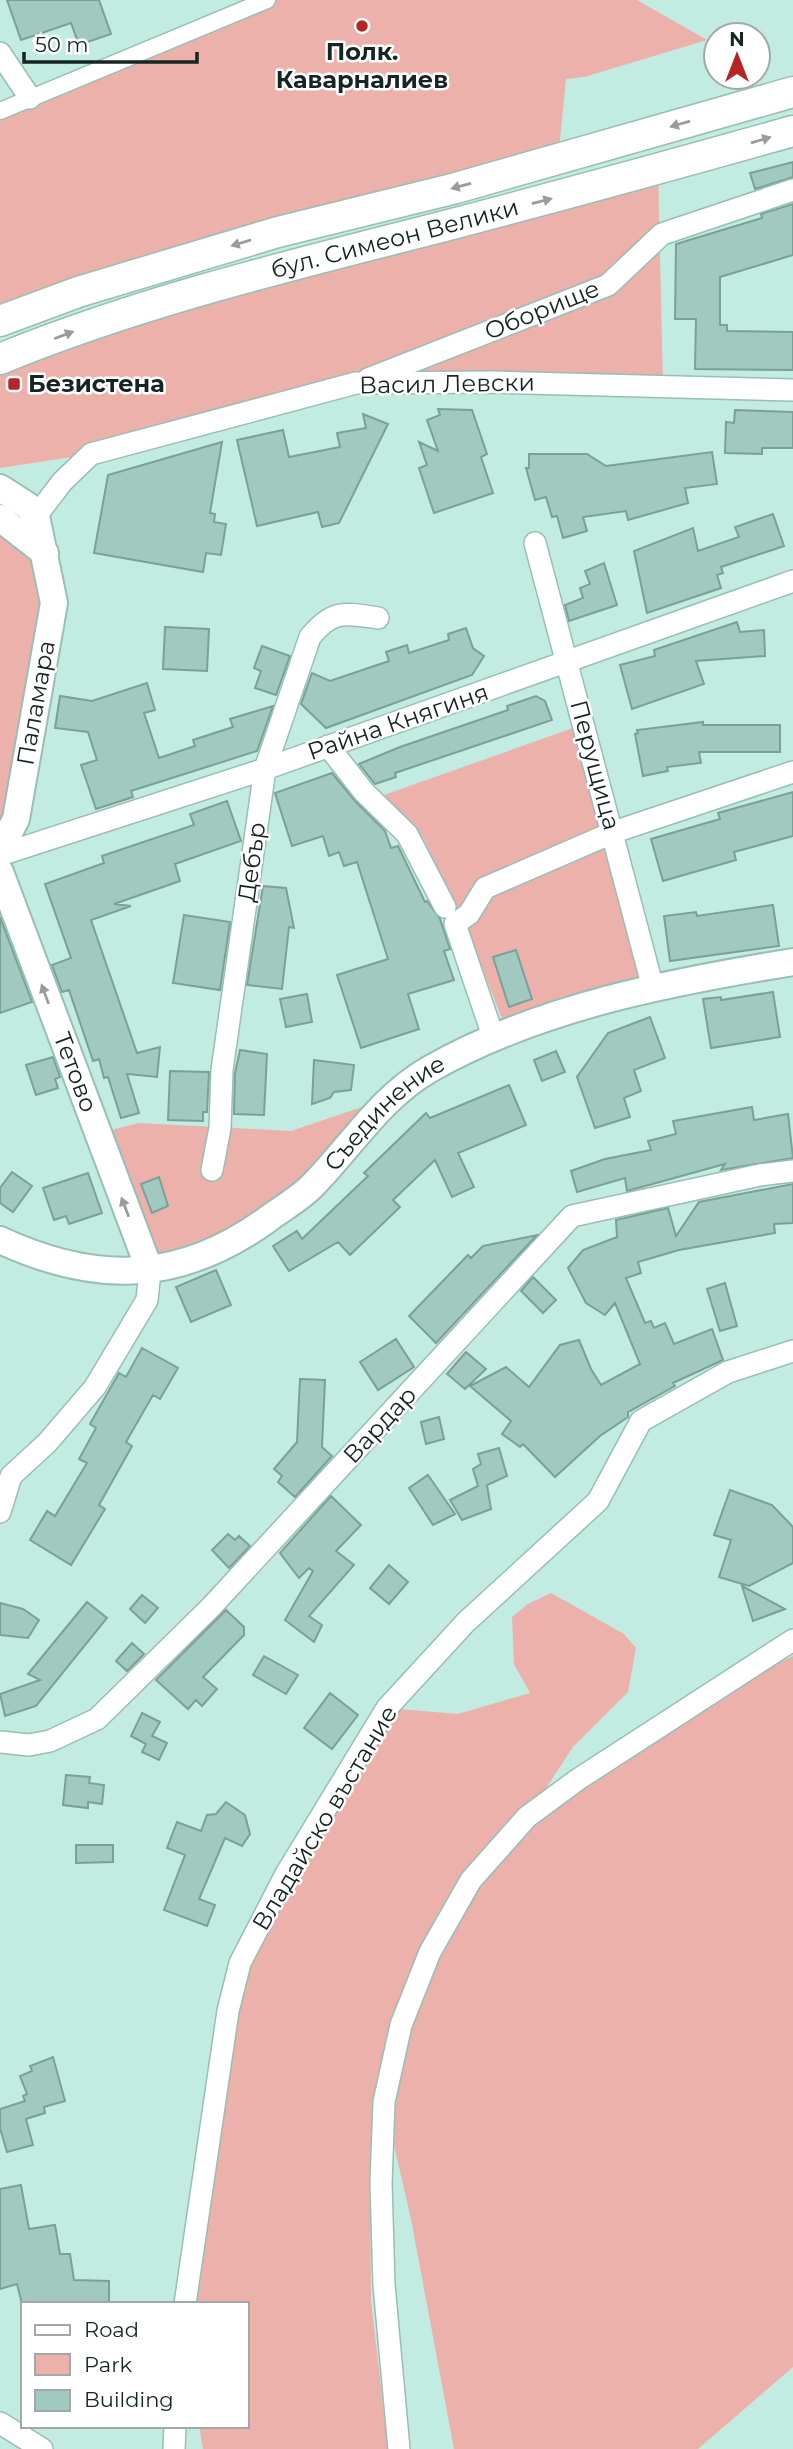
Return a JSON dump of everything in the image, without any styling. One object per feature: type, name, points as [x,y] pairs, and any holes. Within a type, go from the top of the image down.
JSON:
[{"type":"main road","name":"бул. Симеон Велики","points":[[0,321],[78,292],[278,232],[456,188],[793,92]]},
{"type":"main road","name":"бул. Симеон Велики","points":[[0,359],[100,320],[286,266],[570,193],[793,131]]},
{"type":"street","points":[[0,111],[267,0]]},
{"type":"street","points":[[0,52],[30,98]]},
{"type":"street","name":"Оборище","points":[[356,383],[608,285],[662,234],[793,190]]},
{"type":"street","name":"Васил Левски","points":[[29,525],[62,482],[91,454],[356,383],[493,382],[793,390]]},
{"type":"street","points":[[0,488],[28,506],[29,525],[0,518]]},
{"type":"street","name":"Паламара","points":[[1,847],[16,819],[54,603],[45,553],[29,525]]},
{"type":"street","name":"Перущица","points":[[535,543],[614,832],[653,988]]},
{"type":"street","name":"Райна Княгиня","points":[[1,847],[265,769],[793,581]]},
{"type":"street","name":"Дебър","points":[[212,1170],[220,1128],[222,1070],[265,769],[310,637],[324,620],[344,613],[379,618]]},
{"type":"street","points":[[328,746],[364,792],[407,834],[450,916],[494,1039]]},
{"type":"street","points":[[450,916],[469,914],[485,888],[614,832],[793,772]]},
{"type":"street","name":"Тетово","points":[[0,872],[150,1271]]},
{"type":"street","name":"Съединение","points":[[0,1240],[71,1266],[94,1271],[150,1271],[185,1263],[246,1236],[312,1186],[389,1098],[429,1070],[494,1039],[653,988],[793,962]]},
{"type":"street","name":"Вардар","points":[[0,1742],[29,1745],[50,1741],[97,1719],[211,1607],[572,1216],[760,1175],[793,1171]]},
{"type":"street","points":[[0,1512],[10,1476],[47,1443],[95,1387],[147,1300],[150,1271]]},
{"type":"street","name":"Владайско въстание","points":[[185,2302],[228,2011],[240,1963],[286,1874],[387,1709],[466,1622],[598,1501],[641,1421],[728,1372],[793,1351]]},
{"type":"street","points":[[399,2449],[384,2285],[381,2183],[384,2102],[401,2025],[430,1952],[471,1880],[527,1817],[576,1780],[793,1640]]},
{"type":"street","points":[[0,2423],[42,2449]]},
{"type":"street","points":[[174,2449],[175,2428]]},
{"type":"green space","points":[[268,0],[637,0],[702,37],[702,42],[584,77],[566,79],[558,159],[0,321],[0,111]]},
{"type":"green space","points":[[658,169],[663,386],[356,383],[91,454],[0,468],[0,359]]},
{"type":"green space","points":[[0,518],[45,553],[54,603],[0,839]]},
{"type":"green space","points":[[576,727],[643,983],[507,1032],[466,926],[423,838],[384,795]]},
{"type":"green space","points":[[389,1098],[312,1187],[150,1271],[98,1138],[115,1129],[139,1123],[291,1131]]},
{"type":"green space","points":[[551,1593],[624,1634],[636,1648],[628,1692],[573,1747],[529,1814],[755,1675],[793,1656],[793,2367],[698,2449],[454,2449],[411,2219],[384,2102],[389,2073],[370,2150],[371,2300],[388,2449],[203,2449],[199,2428],[248,2428],[248,2302],[185,2302],[240,1963],[387,1708],[458,1714],[530,1693],[514,1664],[512,1617],[528,1604]]},
{"type":"building","points":[[7,0],[99,0],[111,34],[79,45],[71,23],[21,40]]},
{"type":"building","points":[[793,162],[793,177],[755,189],[750,173]]},
{"type":"building","points":[[793,204],[793,255],[720,277],[720,325],[727,325],[727,331],[793,332],[793,370],[695,369],[696,319],[675,319],[676,244],[762,218],[761,214]]},
{"type":"building","points":[[438,409],[472,410],[487,454],[481,457],[493,493],[434,513],[419,468],[427,465],[419,442],[438,451],[427,420],[440,415]]},
{"type":"building","points":[[735,410],[793,412],[793,448],[762,448],[762,454],[725,453],[726,422],[734,423]]},
{"type":"building","points":[[363,414],[388,424],[339,523],[322,527],[318,512],[257,526],[237,440],[283,430],[289,457],[340,447],[337,433],[366,428]]},
{"type":"building","points":[[222,442],[210,513],[215,514],[214,522],[226,524],[221,555],[206,553],[203,572],[94,553],[108,475]]},
{"type":"building","points":[[712,452],[717,484],[685,488],[688,503],[628,520],[626,511],[583,517],[587,531],[563,538],[557,516],[552,517],[546,497],[535,500],[526,468],[529,468],[529,454],[587,454],[606,466]]},
{"type":"building","points":[[773,514],[784,546],[721,567],[723,573],[717,575],[721,588],[647,613],[634,551],[693,528],[698,551],[739,537],[735,527]]},
{"type":"building","points":[[604,563],[617,605],[569,621],[565,605],[583,598],[580,588],[590,584],[585,571]]},
{"type":"building","points":[[737,622],[740,632],[764,630],[765,656],[696,661],[704,684],[632,709],[620,665],[655,656],[654,650]]},
{"type":"building","points":[[165,627],[209,629],[207,671],[163,669]]},
{"type":"building","points":[[466,628],[473,648],[484,656],[472,675],[326,728],[301,704],[312,673],[330,681],[389,661],[386,652],[407,645],[409,653],[449,640],[448,634]]},
{"type":"building","points":[[262,646],[290,656],[276,695],[255,688],[261,671],[254,668]]},
{"type":"building","points":[[147,683],[155,710],[144,713],[159,758],[195,746],[193,740],[233,727],[230,719],[273,706],[257,751],[131,791],[133,797],[96,809],[81,765],[97,760],[88,732],[55,728],[60,696],[92,701]]},
{"type":"building","points":[[536,696],[545,701],[552,720],[395,773],[396,777],[375,784],[359,764],[508,710],[507,706]]},
{"type":"building","points":[[703,722],[703,725],[780,725],[780,752],[699,752],[701,763],[667,767],[668,771],[643,776],[635,734],[638,733],[637,730]]},
{"type":"building","points":[[332,773],[385,831],[391,848],[398,846],[425,902],[427,901],[440,919],[450,949],[444,951],[454,980],[408,994],[419,1029],[361,1048],[337,975],[388,959],[357,862],[344,866],[339,852],[329,856],[323,836],[292,846],[275,793]]},
{"type":"building","points":[[793,792],[793,836],[734,852],[736,860],[663,881],[651,839],[720,819],[718,813]]},
{"type":"building","points":[[227,801],[241,841],[175,864],[180,881],[114,904],[131,906],[91,920],[137,1053],[160,1047],[157,1077],[127,1074],[139,1113],[121,1118],[108,1077],[104,1078],[99,1059],[93,1061],[69,990],[62,992],[52,965],[71,958],[45,884],[104,863],[102,856],[194,825],[190,814]]},
{"type":"building","points":[[263,886],[286,888],[294,928],[289,927],[282,989],[247,985]]},
{"type":"building","points":[[773,905],[779,946],[670,961],[664,916],[696,912],[697,916]]},
{"type":"building","points":[[184,915],[230,922],[220,990],[173,983]]},
{"type":"building","points":[[0,917],[32,1002],[0,1013]]},
{"type":"building","points":[[516,950],[532,999],[509,1007],[493,957]]},
{"type":"building","points":[[773,992],[780,1037],[711,1048],[703,999],[721,997],[721,1000]]},
{"type":"building","points":[[307,994],[312,1022],[286,1027],[280,999]]},
{"type":"building","points":[[650,1017],[665,1058],[634,1070],[641,1091],[624,1098],[630,1117],[595,1128],[577,1077],[608,1033]]},
{"type":"building","points":[[240,1050],[267,1054],[264,1115],[234,1114],[235,1073]]},
{"type":"building","points":[[556,1051],[565,1072],[542,1081],[534,1060]]},
{"type":"building","points":[[53,1057],[60,1077],[55,1079],[58,1088],[36,1095],[26,1065]]},
{"type":"building","points":[[314,1060],[354,1065],[351,1090],[334,1092],[330,1098],[312,1104]]},
{"type":"building","points":[[170,1071],[209,1072],[207,1112],[203,1112],[203,1121],[168,1120]]},
{"type":"building","points":[[509,1085],[526,1125],[458,1153],[474,1187],[452,1197],[435,1160],[393,1200],[400,1207],[350,1255],[338,1242],[289,1271],[273,1246],[297,1231],[302,1239],[368,1176],[364,1173],[426,1113],[430,1118]]},
{"type":"building","points":[[752,1107],[754,1120],[788,1114],[793,1158],[721,1170],[725,1164],[627,1191],[625,1178],[577,1192],[571,1171],[605,1159],[651,1150],[648,1141],[676,1134],[673,1121]]},
{"type":"building","points":[[12,1172],[32,1186],[13,1212],[0,1203],[0,1188]]},
{"type":"building","points":[[88,1173],[102,1213],[69,1224],[66,1216],[54,1220],[43,1188]]},
{"type":"building","points":[[159,1177],[168,1206],[152,1213],[141,1184]]},
{"type":"building","points":[[793,1184],[793,1223],[774,1224],[775,1233],[679,1250],[638,1262],[641,1273],[626,1278],[645,1323],[651,1321],[654,1328],[665,1323],[674,1344],[712,1329],[723,1360],[673,1383],[675,1386],[628,1412],[628,1417],[600,1436],[555,1477],[523,1444],[520,1447],[502,1434],[511,1421],[470,1386],[506,1367],[529,1387],[560,1345],[579,1340],[601,1385],[640,1364],[615,1303],[605,1315],[586,1303],[568,1268],[583,1250],[617,1237],[616,1220],[668,1208],[676,1236],[699,1202]]},
{"type":"building","points":[[537,1235],[436,1343],[409,1316],[468,1255],[471,1258],[483,1246]]},
{"type":"building","points":[[216,1270],[231,1305],[191,1322],[176,1287]]},
{"type":"building","points":[[533,1277],[556,1300],[543,1313],[521,1291]]},
{"type":"building","points":[[725,1283],[737,1326],[720,1331],[707,1289]]},
{"type":"building","points":[[396,1339],[414,1367],[378,1390],[360,1362]]},
{"type":"building","points":[[142,1348],[178,1368],[160,1399],[153,1395],[126,1442],[132,1446],[99,1505],[105,1509],[71,1565],[30,1540],[47,1511],[55,1516],[87,1463],[79,1459],[96,1428],[90,1424],[119,1373],[126,1377]]},
{"type":"building","points":[[466,1352],[486,1369],[465,1389],[447,1374]]},
{"type":"building","points":[[300,1379],[325,1380],[322,1447],[332,1456],[295,1497],[278,1482],[282,1476],[274,1469],[297,1442]]},
{"type":"building","points":[[439,1417],[444,1439],[426,1444],[421,1422]]},
{"type":"building","points":[[499,1448],[507,1476],[487,1485],[491,1509],[462,1520],[450,1500],[478,1486],[473,1469],[481,1464],[478,1454]]},
{"type":"building","points":[[428,1475],[455,1514],[433,1525],[409,1488]]},
{"type":"building","points":[[730,1490],[772,1505],[793,1527],[793,1563],[749,1586],[719,1577],[731,1540],[714,1535]]},
{"type":"building","points":[[331,1496],[361,1525],[336,1551],[354,1565],[309,1616],[322,1625],[314,1642],[285,1620],[313,1571],[309,1568],[299,1578],[280,1553]]},
{"type":"building","points":[[228,1534],[235,1540],[239,1536],[250,1546],[229,1568],[212,1550]]},
{"type":"building","points":[[389,1565],[408,1582],[389,1604],[370,1588]]},
{"type":"building","points":[[742,1586],[785,1609],[753,1621]]},
{"type":"building","points":[[142,1595],[158,1608],[145,1623],[130,1609]]},
{"type":"building","points":[[87,1602],[107,1618],[36,1706],[5,1716],[0,1694],[40,1680],[28,1674]]},
{"type":"building","points":[[0,1603],[23,1609],[39,1620],[28,1638],[0,1635]]},
{"type":"building","points":[[226,1610],[244,1627],[244,1635],[203,1677],[217,1689],[202,1706],[196,1700],[188,1709],[156,1680]]},
{"type":"building","points":[[132,1643],[144,1654],[127,1671],[116,1661]]},
{"type":"building","points":[[264,1656],[298,1675],[286,1694],[253,1675]]},
{"type":"building","points":[[330,1693],[358,1715],[332,1749],[304,1728]]},
{"type":"building","points":[[142,1713],[160,1722],[152,1736],[167,1743],[159,1760],[142,1752],[146,1744],[131,1736]]},
{"type":"building","points":[[66,1775],[90,1777],[89,1783],[104,1785],[102,1804],[88,1802],[88,1808],[63,1805]]},
{"type":"building","points":[[226,1802],[245,1815],[250,1834],[242,1846],[225,1838],[199,1899],[215,1905],[207,1926],[164,1910],[185,1855],[167,1848],[177,1822],[201,1831],[207,1815],[216,1814]]},
{"type":"building","points":[[76,1845],[113,1845],[113,1862],[76,1863]]},
{"type":"building","points":[[53,2057],[65,2101],[44,2107],[45,2113],[26,2119],[33,2145],[7,2152],[0,2128],[0,2109],[25,2101],[23,2096],[27,2094],[20,2076],[32,2071],[30,2066]]},
{"type":"building","points":[[21,2185],[29,2229],[55,2225],[60,2254],[70,2254],[74,2280],[109,2281],[109,2302],[22,2302],[17,2284],[0,2289],[0,2189]]},
{"type":"place","name":"Полк. Каварналиев","points":[[362,26]]},
{"type":"place","name":"Безистена","points":[[14,384]]}]
